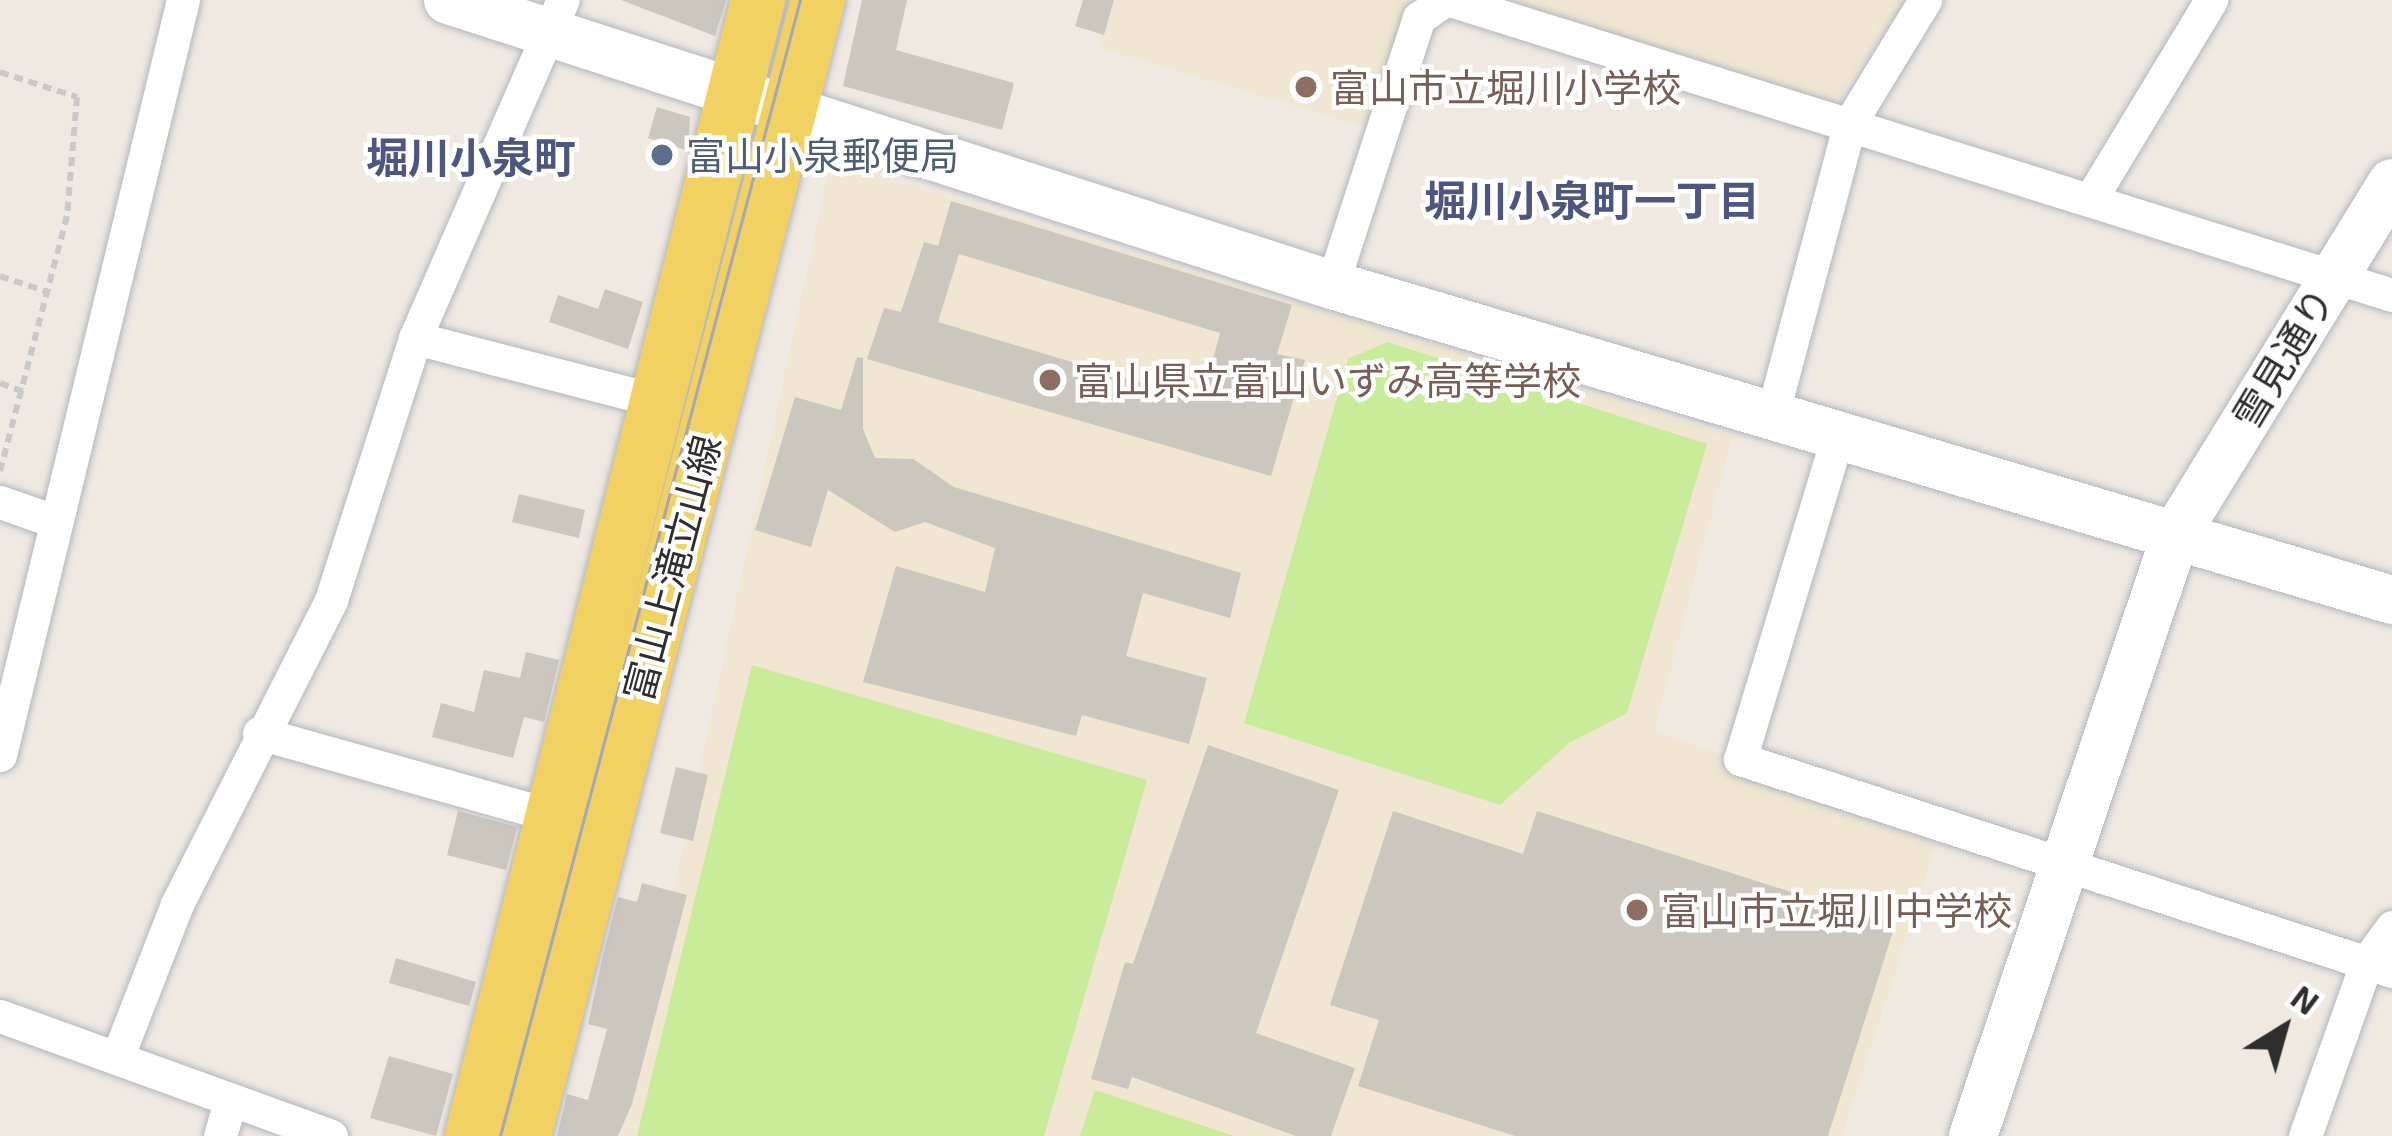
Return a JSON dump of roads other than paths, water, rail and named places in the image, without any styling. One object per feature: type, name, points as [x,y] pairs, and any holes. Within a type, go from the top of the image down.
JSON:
[{"type":"main road","name":"富山上滝立山線","points":[[472,1136],[662,401],[758,0]]},
{"type":"main road","name":"富山上滝立山線","points":[[524,1136],[794,110],[818,0]]},
{"type":"street","points":[[0,755],[51,520],[183,0]]},
{"type":"street","points":[[448,0],[555,17],[737,97],[794,110],[1332,285],[1773,412],[2392,600]]},
{"type":"street","points":[[1332,285],[1419,18],[1447,0],[1627,61],[1850,123],[2392,296]]},
{"type":"street","points":[[1773,412],[1850,123],[1925,0]]},
{"type":"street","points":[[2090,200],[2211,0]]},
{"type":"street","points":[[117,1058],[177,904],[259,733],[331,600],[415,338],[555,17]]},
{"type":"street","name":"雪見通り","points":[[1973,1136],[2176,534],[2392,183]]},
{"type":"street","points":[[415,338],[662,401]]},
{"type":"street","points":[[1838,435],[1740,759],[2066,860],[2379,966]]},
{"type":"street","points":[[0,502],[51,520]]},
{"type":"street","points":[[259,733],[554,816]]},
{"type":"street","points":[[2306,1136],[2392,927]]},
{"type":"street","points":[[0,1016],[331,1136]]},
{"type":"street","points":[[220,1136],[230,1102]]},
{"type":"tram line","points":[[500,1136],[800,0]]},
{"type":"place","name":"富山市立堀川小学校","points":[[1306,87]]},
{"type":"place","name":"富山小泉郵便局","points":[[662,155]]},
{"type":"place","name":"富山県立富山いずみ高等学校","points":[[1050,380]]},
{"type":"place","name":"富山市立堀川中学校","points":[[1637,910]]},
{"type":"district","name":"堀川小泉町","points":[[471,156]]},
{"type":"district","name":"堀川小泉町一丁目","points":[[1592,199]]}]
